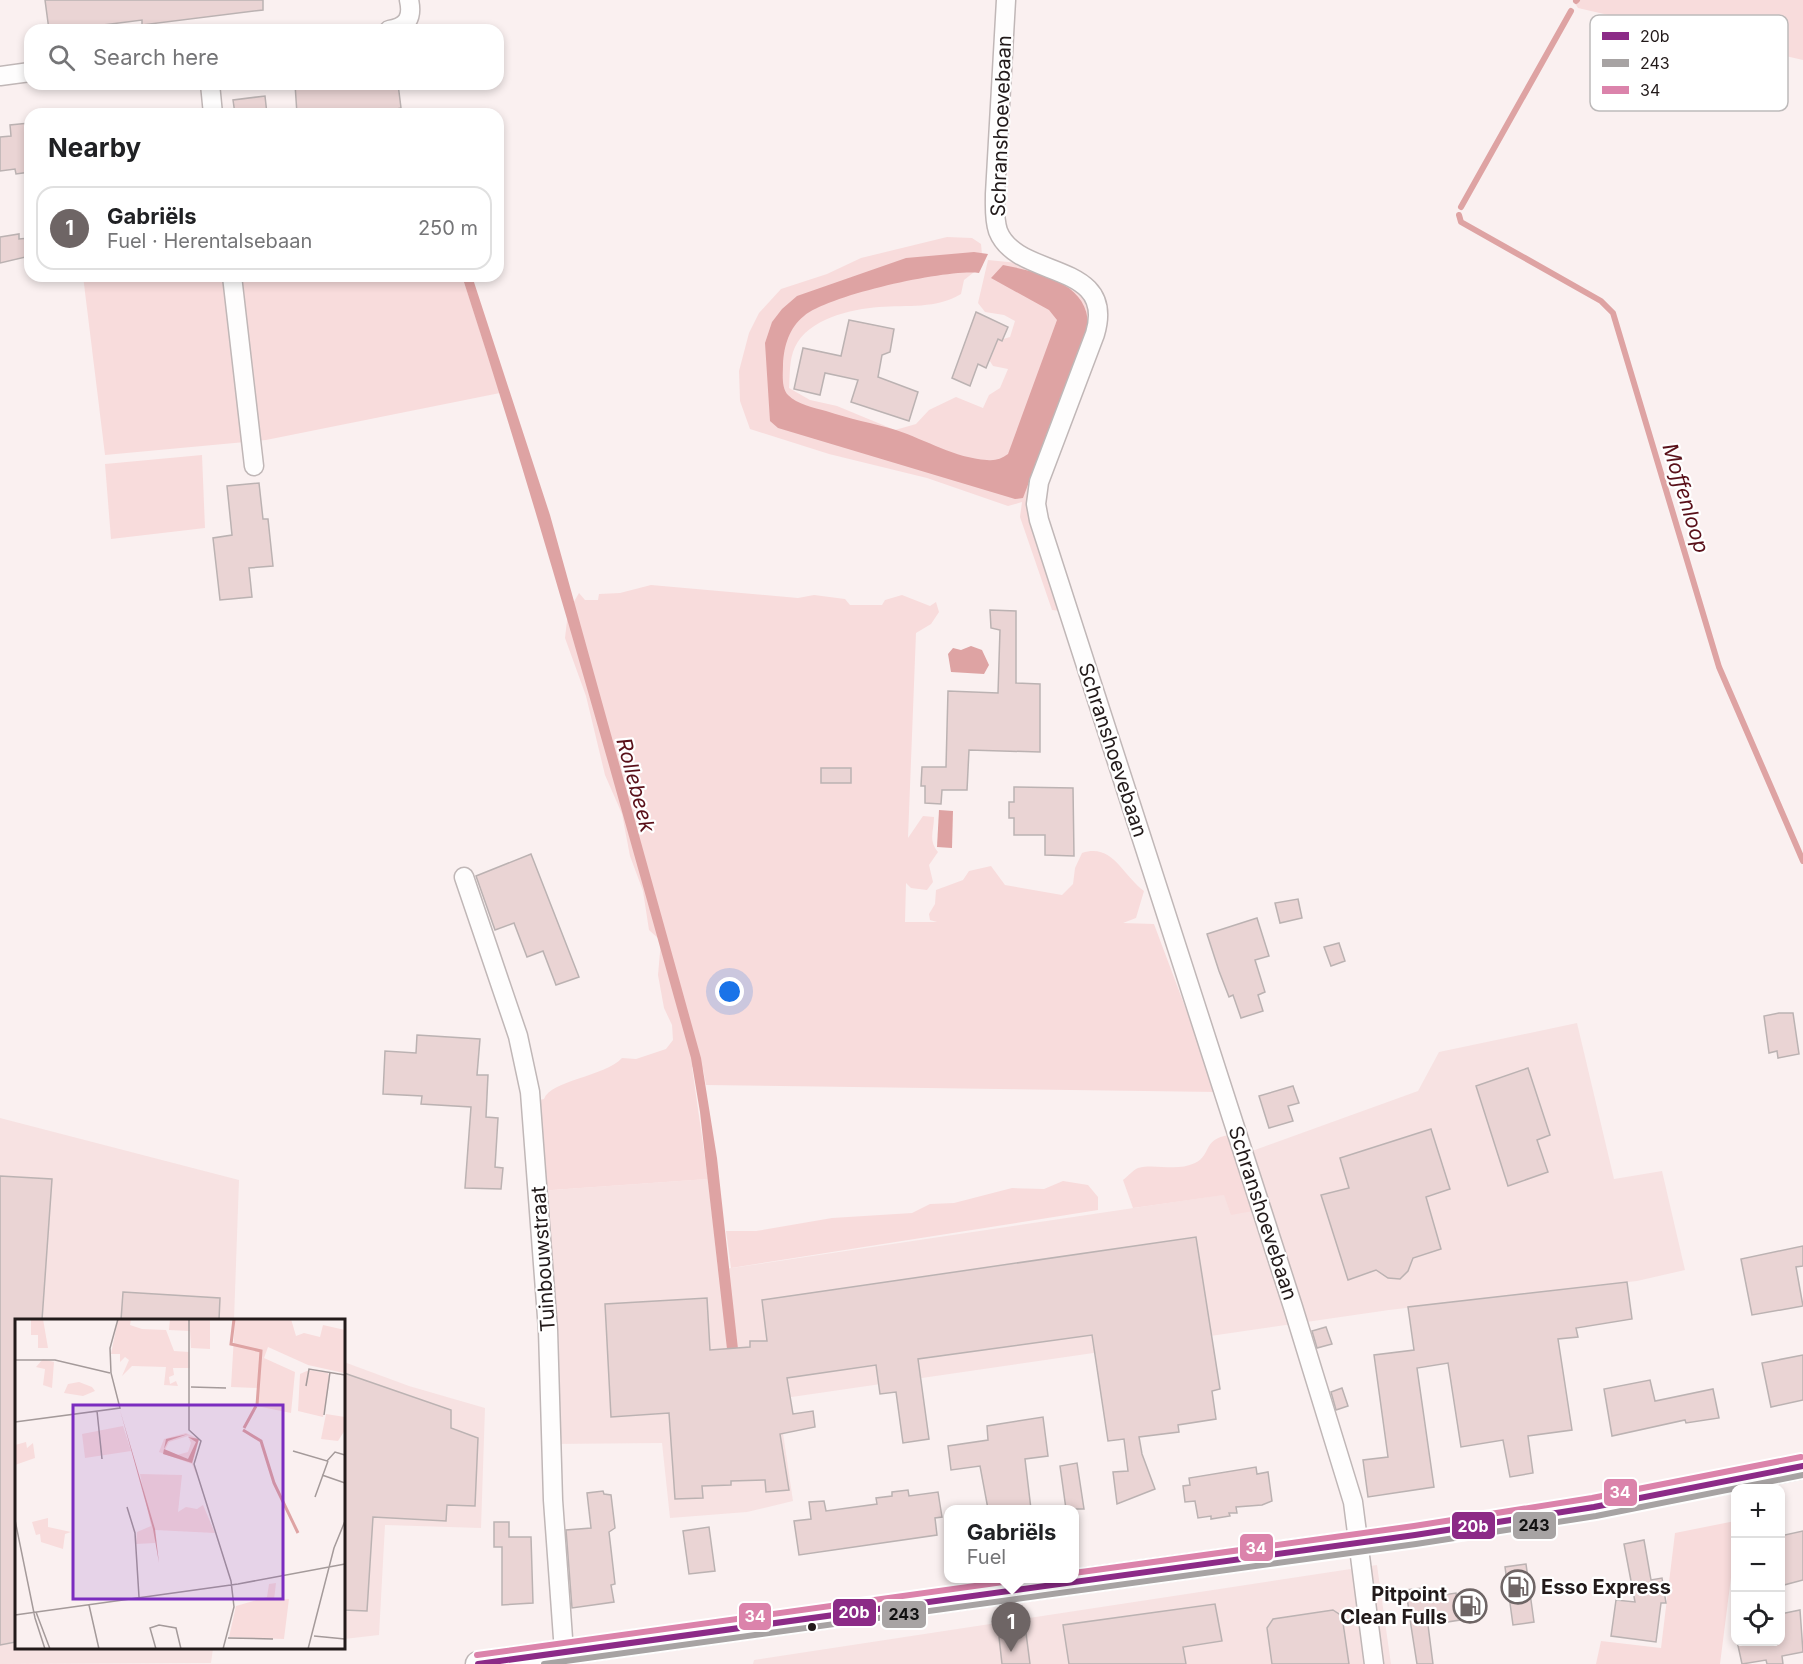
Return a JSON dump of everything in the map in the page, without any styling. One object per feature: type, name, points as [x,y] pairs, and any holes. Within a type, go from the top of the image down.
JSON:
[{"type":"main road","points":[[1079,1580],[1594,1507],[1803,1466]]},
{"type":"main road","points":[[478,1664],[1061,1583]]},
{"type":"street","name":"Schranshoevebaan","points":[[1006,0],[995,194],[995,217],[999,232],[1007,245],[1087,288],[1094,295],[1099,309],[1095,334],[1039,482],[1036,504],[1039,520],[1293,1306],[1353,1502],[1356,1542],[1374,1664]]},
{"type":"street","points":[[405,24],[410,6]]},
{"type":"street","points":[[0,76],[24,73]]},
{"type":"street","points":[[211,90],[212,108]]},
{"type":"street","points":[[233,282],[254,466]]},
{"type":"street","name":"Tuinbouwstraat","points":[[464,877],[518,1036],[530,1092],[548,1330],[553,1500],[564,1652]]},
{"type":"shaded area","points":[[1573,0],[1803,0],[1803,60],[1788,57],[1788,15],[1608,15],[1578,8]]},
{"type":"shaded area","points":[[947,237],[972,238],[981,244],[983,265],[964,280],[961,294],[932,304],[856,310],[831,317],[820,323],[801,337],[795,347],[789,388],[810,400],[837,406],[895,430],[916,424],[929,410],[956,397],[983,408],[989,395],[1000,388],[1008,369],[993,366],[982,349],[983,345],[1010,337],[1015,321],[1004,315],[985,312],[978,303],[988,260],[1028,264],[1084,294],[1090,308],[1084,357],[1029,498],[1060,611],[1052,610],[1020,517],[1022,502],[1008,506],[927,478],[829,454],[750,429],[740,401],[739,371],[749,333],[759,313],[781,289],[827,274],[861,258]]},
{"type":"shaded area","points":[[974,252],[988,254],[979,273],[941,275],[888,285],[837,300],[804,316],[791,332],[786,344],[783,384],[788,395],[806,405],[896,430],[963,456],[995,460],[1008,454],[1057,320],[1049,310],[991,278],[1003,265],[1032,271],[1059,282],[1080,299],[1086,311],[1088,326],[1023,498],[1015,499],[778,428],[770,421],[765,343],[772,322],[782,309],[797,296],[906,258]]},
{"type":"shaded area","points":[[84,282],[464,282],[500,393],[266,440],[105,455]]},
{"type":"shaded area","points":[[464,282],[474,282],[550,515],[701,1058],[717,1158],[738,1349],[727,1349],[700,1112],[691,1058],[609,764]]},
{"type":"shaded area","points":[[202,455],[205,528],[111,539],[105,464]]},
{"type":"shaded area","points":[[651,585],[798,598],[814,595],[845,599],[850,605],[882,605],[885,600],[902,595],[930,606],[936,602],[939,612],[931,624],[916,633],[908,838],[923,816],[934,817],[932,839],[938,852],[929,865],[933,882],[927,890],[911,888],[906,883],[905,922],[937,922],[930,920],[929,914],[935,904],[936,890],[963,880],[969,871],[991,866],[1005,885],[1062,895],[1073,884],[1075,868],[1082,853],[1102,852],[1116,862],[1144,891],[1136,918],[1123,923],[1154,924],[1217,1092],[706,1085],[703,1069],[692,1067],[708,1179],[538,1191],[531,1102],[544,1099],[557,1087],[603,1070],[622,1058],[636,1059],[666,1049],[673,1040],[672,1025],[664,1008],[658,975],[661,941],[649,930],[643,891],[630,856],[622,814],[605,775],[586,696],[565,638],[568,612],[579,593],[585,600],[598,600],[599,594],[620,593]]},
{"type":"shaded area","points":[[971,646],[982,650],[989,665],[984,674],[951,672],[948,654],[953,648],[961,650]]},
{"type":"shaded area","points":[[939,810],[953,811],[952,848],[937,847]]},
{"type":"shaded area","points":[[1577,1023],[1614,1179],[1662,1171],[1685,1270],[1637,1281],[1389,1310],[778,1399],[793,1501],[747,1512],[670,1518],[662,1443],[552,1444],[538,1191],[708,1179],[718,1270],[1255,1190],[1244,1154],[1418,1091],[1439,1052]]},
{"type":"shaded area","points":[[0,1118],[239,1180],[234,1319],[15,1319],[15,1649],[213,1649],[211,1663],[0,1664]]},
{"type":"shaded area","points":[[1229,1135],[1253,1211],[1231,1215],[1224,1195],[1133,1208],[1123,1180],[1134,1170],[1145,1167],[1188,1166],[1200,1160],[1215,1140]]},
{"type":"shaded area","points":[[1063,1181],[1088,1185],[1098,1197],[1098,1210],[731,1268],[726,1231],[756,1231],[832,1218],[912,1213],[930,1204],[954,1203],[1012,1188],[1044,1189]]},
{"type":"shaded area","points":[[345,1362],[409,1386],[485,1408],[481,1528],[385,1525],[379,1635],[345,1639]]},
{"type":"shaded area","points":[[1731,1522],[1731,1577],[1720,1664],[1596,1664],[1601,1641],[1661,1648],[1675,1533]]},
{"type":"shaded area","points":[[1377,1565],[1391,1664],[753,1664],[754,1660]]},
{"type":"building","points":[[45,0],[263,0],[263,10],[150,24],[142,24],[142,20],[111,24],[48,24]]},
{"type":"building","points":[[295,90],[399,90],[401,108],[297,108]]},
{"type":"building","points":[[265,96],[266,108],[234,108],[233,100]]},
{"type":"building","points":[[24,124],[24,173],[16,174],[15,169],[0,171],[0,137],[11,136],[10,125]]},
{"type":"building","points":[[19,234],[19,239],[24,239],[24,257],[0,263],[0,237]]},
{"type":"building","points":[[976,312],[1008,327],[1002,341],[998,339],[986,368],[978,364],[970,386],[952,378]]},
{"type":"building","points":[[849,320],[894,329],[890,352],[882,355],[878,377],[918,392],[909,421],[851,402],[858,380],[825,373],[820,395],[794,389],[803,348],[841,356]]},
{"type":"building","points":[[259,483],[263,519],[268,519],[273,566],[249,568],[252,597],[220,600],[213,538],[232,535],[227,486]]},
{"type":"building","points":[[990,610],[1016,611],[1016,683],[1040,684],[1040,752],[969,750],[967,790],[942,790],[941,804],[925,803],[925,786],[921,786],[922,767],[946,767],[948,691],[998,693],[1000,630],[991,628]]},
{"type":"building","points":[[821,768],[851,768],[851,783],[821,783]]},
{"type":"building","points":[[1014,787],[1073,788],[1074,856],[1045,855],[1045,835],[1014,835],[1014,818],[1009,818],[1009,802],[1014,802]]},
{"type":"building","points":[[531,854],[579,977],[556,985],[543,951],[527,957],[514,923],[495,930],[476,876]]},
{"type":"building","points":[[1298,899],[1302,918],[1280,923],[1275,903]]},
{"type":"building","points":[[1257,918],[1269,956],[1255,960],[1265,992],[1258,995],[1263,1011],[1241,1018],[1233,995],[1229,997],[1207,934]]},
{"type":"building","points":[[1339,943],[1345,961],[1331,966],[1324,947]]},
{"type":"building","points":[[1793,1013],[1799,1054],[1778,1058],[1777,1051],[1769,1053],[1764,1016]]},
{"type":"building","points":[[417,1035],[480,1039],[477,1075],[488,1075],[486,1117],[498,1118],[495,1167],[503,1168],[501,1189],[465,1188],[471,1107],[421,1104],[422,1096],[383,1094],[385,1051],[416,1053]]},
{"type":"building","points":[[1528,1068],[1550,1135],[1537,1140],[1548,1172],[1508,1186],[1476,1086]]},
{"type":"building","points":[[1293,1086],[1299,1103],[1288,1106],[1293,1121],[1269,1128],[1259,1096]]},
{"type":"building","points":[[1431,1129],[1450,1189],[1426,1197],[1441,1249],[1413,1258],[1408,1271],[1400,1279],[1388,1278],[1376,1270],[1348,1280],[1321,1195],[1349,1188],[1340,1158]]},
{"type":"building","points":[[0,1176],[52,1179],[42,1319],[15,1319],[15,1642],[0,1645]]},
{"type":"building","points":[[1196,1237],[1220,1389],[1212,1391],[1216,1419],[1178,1425],[1179,1432],[1139,1437],[1142,1454],[1155,1489],[1117,1504],[1113,1472],[1128,1471],[1124,1439],[1108,1441],[1092,1335],[918,1359],[929,1439],[903,1443],[896,1392],[880,1394],[876,1365],[787,1378],[793,1414],[813,1411],[815,1427],[780,1434],[789,1490],[766,1492],[765,1480],[731,1481],[731,1485],[702,1486],[703,1498],[675,1499],[669,1413],[611,1417],[605,1304],[707,1298],[710,1350],[750,1347],[750,1341],[767,1341],[762,1300]]},
{"type":"building","points":[[1803,1246],[1803,1266],[1796,1267],[1803,1306],[1752,1315],[1741,1259]]},
{"type":"building","points":[[1627,1282],[1632,1319],[1576,1328],[1578,1337],[1558,1339],[1572,1430],[1528,1436],[1533,1473],[1510,1477],[1503,1440],[1461,1447],[1448,1363],[1417,1368],[1434,1487],[1368,1497],[1363,1460],[1388,1457],[1374,1355],[1414,1350],[1408,1307]]},
{"type":"building","points":[[123,1292],[220,1298],[219,1319],[121,1319]]},
{"type":"building","points":[[1326,1327],[1332,1344],[1317,1348],[1312,1331]]},
{"type":"building","points":[[1803,1355],[1803,1400],[1771,1407],[1762,1363]]},
{"type":"building","points":[[345,1373],[451,1410],[451,1428],[478,1438],[475,1506],[447,1505],[446,1521],[373,1517],[367,1611],[345,1610]]},
{"type":"building","points":[[1650,1380],[1655,1401],[1713,1389],[1719,1418],[1686,1423],[1685,1420],[1612,1436],[1604,1389]]},
{"type":"building","points":[[1342,1388],[1348,1406],[1336,1410],[1331,1392]]},
{"type":"building","points":[[1043,1417],[1048,1456],[1025,1459],[1031,1505],[987,1505],[980,1466],[951,1470],[948,1446],[988,1440],[987,1426]]},
{"type":"building","points":[[1077,1463],[1084,1509],[1079,1509],[1079,1505],[1065,1505],[1060,1466]]},
{"type":"building","points":[[1256,1467],[1257,1474],[1268,1472],[1272,1501],[1262,1505],[1236,1507],[1237,1513],[1211,1519],[1211,1516],[1198,1518],[1195,1501],[1185,1502],[1183,1486],[1190,1485],[1189,1478]]},
{"type":"building","points":[[908,1490],[909,1496],[938,1492],[942,1517],[935,1518],[937,1535],[799,1555],[794,1521],[811,1519],[809,1502],[824,1501],[826,1511],[877,1504],[876,1498],[892,1496],[892,1492]]},
{"type":"building","points":[[603,1491],[604,1494],[611,1495],[615,1528],[609,1532],[615,1584],[611,1585],[614,1602],[572,1608],[566,1530],[591,1528],[587,1493]]},
{"type":"building","points":[[494,1522],[509,1522],[509,1537],[531,1537],[533,1603],[502,1605],[502,1547],[494,1547]]},
{"type":"building","points":[[709,1527],[715,1571],[689,1574],[683,1531]]},
{"type":"building","points":[[1803,1531],[1803,1580],[1785,1585],[1785,1538],[1785,1535]]},
{"type":"building","points":[[1644,1540],[1651,1580],[1662,1578],[1666,1603],[1661,1603],[1656,1642],[1611,1636],[1616,1600],[1635,1602],[1624,1544]]},
{"type":"building","points":[[1526,1564],[1534,1622],[1513,1625],[1505,1567]]},
{"type":"building","points":[[1422,1588],[1423,1598],[1456,1593],[1460,1620],[1428,1625],[1433,1664],[1417,1664],[1411,1626],[1406,1590]]},
{"type":"building","points":[[1215,1604],[1222,1641],[1183,1647],[1186,1664],[1069,1664],[1063,1625]]},
{"type":"building","points":[[1333,1610],[1342,1616],[1349,1664],[1272,1664],[1267,1628],[1273,1619]]},
{"type":"building","points":[[1800,1610],[1803,1652],[1782,1656],[1783,1664],[1767,1664],[1766,1660],[1742,1664],[1738,1646],[1785,1646],[1785,1613]]},
{"type":"building","points":[[1026,1633],[1030,1664],[1002,1664],[999,1637]]},
{"type":"waterway","name":"Moffenloop","points":[[1461,207],[1571,11]]},
{"type":"waterway","name":"Moffenloop","points":[[1459,215],[1461,222],[1601,301],[1613,313],[1719,667],[1803,861]]},
{"type":"transit line","name":"34","points":[[1079,1572],[1414,1526],[1592,1498],[1801,1457]]},
{"type":"transit line","name":"20b","points":[[1079,1581],[1415,1535],[1594,1507],[1803,1466]]},
{"type":"transit line","name":"243","points":[[544,1664],[1416,1544],[1596,1516],[1803,1475]]},
{"type":"transit line","name":"34","points":[[477,1655],[997,1583]]},
{"type":"transit line","name":"20b","points":[[478,1664],[1066,1583]]},
{"type":"place","name":"Esso Express","points":[[1518,1587]]},
{"type":"place","name":"Pitpoint Clean Fulls","points":[[1470,1606]]},
{"type":"place","name":"Gabriëls","points":[[1011,1652]]},
{"type":"water label","name":"Rollebeek","points":[[636,785]]}]
